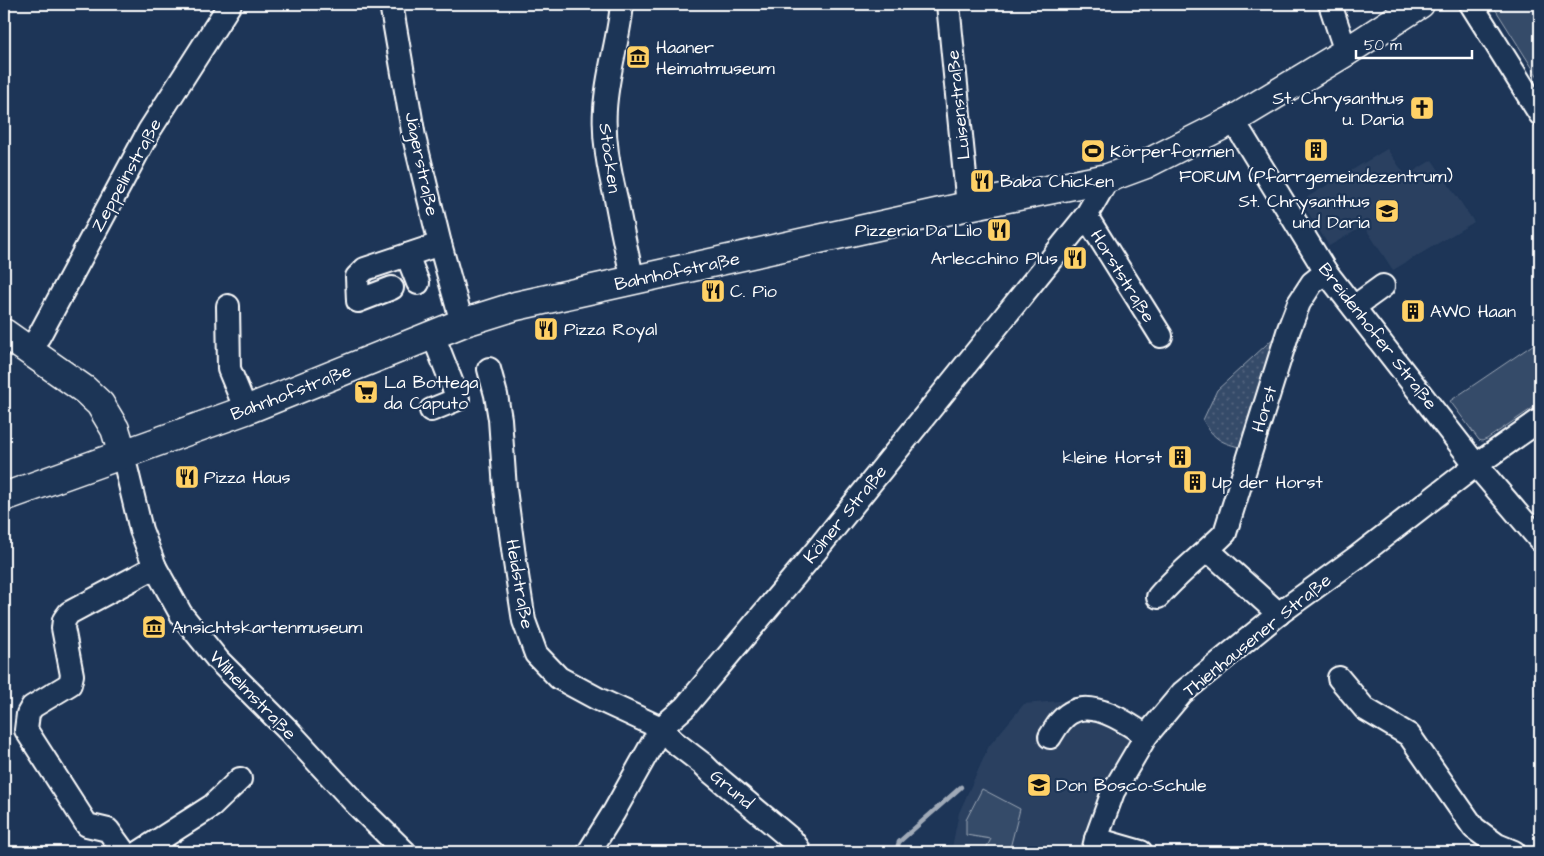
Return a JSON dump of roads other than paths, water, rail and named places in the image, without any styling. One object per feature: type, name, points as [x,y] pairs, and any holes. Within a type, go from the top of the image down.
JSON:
[{"type":"main road","name":"Bahnhofstraße","points":[[4,497],[246,410],[462,323],[516,306],[968,206],[1108,178],[1146,164],[1234,120],[1346,52],[1420,4]]},
{"type":"main road","points":[[4,333],[85,390],[100,404],[115,429],[122,456]]},
{"type":"street","name":"Zeppelinstraße","points":[[29,351],[39,336],[149,130],[230,4]]},
{"type":"street","name":"Jägerstraße","points":[[391,4],[414,137],[440,244],[462,323]]},
{"type":"street","name":"Stöcken","points":[[622,4],[605,107],[606,151],[633,281]]},
{"type":"street","name":"Luisenstraße","points":[[948,4],[968,206]]},
{"type":"street","points":[[1330,4],[1346,52]]},
{"type":"street","points":[[1471,4],[1540,114]]},
{"type":"street","name":"Breidenhofer Straße","points":[[1234,120],[1326,272],[1476,464],[1540,540]]},
{"type":"street","name":"Kölner Straße","points":[[589,852],[614,812],[661,728],[685,707],[816,552],[1086,216],[1108,178]]},
{"type":"street","name":"Horststraße","points":[[1086,216],[1161,336]]},
{"type":"street","points":[[392,288],[358,301],[357,277],[365,269],[440,244]]},
{"type":"street","points":[[407,255],[418,283]]},
{"type":"street","name":"Horst","points":[[1158,597],[1169,584],[1225,533],[1289,329],[1299,303],[1312,283],[1326,272]]},
{"type":"street","points":[[1354,307],[1382,286]]},
{"type":"street","points":[[228,306],[228,369],[246,410]]},
{"type":"street","points":[[431,410],[458,399],[433,335]]},
{"type":"street","name":"Heidstraße","points":[[489,369],[500,419],[508,508],[524,621],[536,654],[559,678],[598,699],[661,728]]},
{"type":"street","name":"Thienhausener Straße","points":[[1095,846],[1113,792],[1146,736],[1182,693],[1279,614],[1357,557],[1476,464],[1540,420]]},
{"type":"street","name":"Wilhelmstraße","points":[[122,456],[141,530],[155,566],[181,614],[218,660],[395,849]]},
{"type":"street","points":[[1208,550],[1279,614]]},
{"type":"street","points":[[124,852],[108,830],[87,825],[26,730],[28,714],[32,708],[70,684],[72,675],[62,628],[64,620],[69,613],[155,566]]},
{"type":"street","points":[[1339,678],[1365,708],[1409,735],[1474,828],[1497,845],[1514,852]]},
{"type":"street","points":[[1050,737],[1060,722],[1070,712],[1082,709],[1095,710],[1111,715],[1130,724],[1146,736]]},
{"type":"street","name":"Grund","points":[[661,728],[673,741],[703,764],[792,840],[799,852]]},
{"type":"street","points":[[140,852],[212,806],[240,779]]},
{"type":"street","points":[[1095,846],[1141,852]]},
{"type":"waterway","points":[[896,852],[899,842],[961,787]]},
{"type":"place","name":"Haaner Heimatmuseum","points":[[638,57]]},
{"type":"place","name":"St. Chrysanthus u. Daria","points":[[1422,108]]},
{"type":"place","name":"FORUM (Pfarrgemeindezentrum)","points":[[1316,150]]},
{"type":"place","name":"Körperformen","points":[[1093,151]]},
{"type":"place","name":"Baba Chicken","points":[[982,181]]},
{"type":"place","name":"St. Chrysanthus und Daria","points":[[1387,211]]},
{"type":"place","name":"Pizzeria Da Lilo","points":[[999,230]]},
{"type":"place","name":"Arlecchino Plus","points":[[1075,258]]},
{"type":"place","name":"C. Pio","points":[[713,291]]},
{"type":"place","name":"AWO Haan","points":[[1413,311]]},
{"type":"place","name":"Pizza Royal","points":[[546,329]]},
{"type":"place","name":"La Bottega da Caputo","points":[[366,392]]},
{"type":"place","name":"kleine Horst","points":[[1180,457]]},
{"type":"place","name":"Pizza Haus","points":[[187,477]]},
{"type":"place","name":"Up der Horst","points":[[1195,482]]},
{"type":"place","name":"Ansichtskartenmuseum","points":[[154,627]]},
{"type":"place","name":"Don Bosco-Schule","points":[[1039,785]]}]
